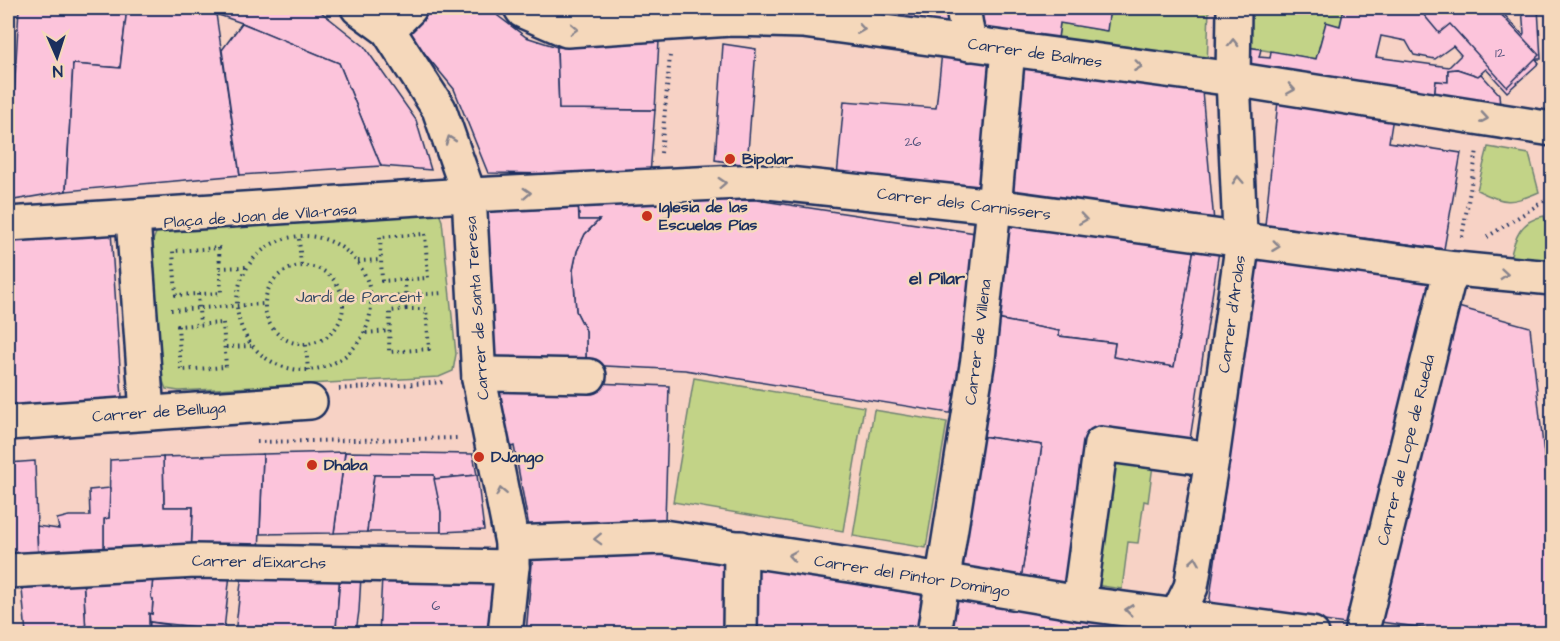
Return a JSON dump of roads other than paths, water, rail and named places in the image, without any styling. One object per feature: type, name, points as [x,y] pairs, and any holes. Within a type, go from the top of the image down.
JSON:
[{"type":"street","points":[[358,8],[399,19]]},
{"type":"street","name":"Carrer de Balmes","points":[[521,8],[567,30],[673,24],[730,13],[803,21],[1233,79],[1552,129]]},
{"type":"street","points":[[963,8],[969,44]]},
{"type":"street","name":"Carrer d'Arolas","points":[[1177,616],[1191,587],[1212,459],[1241,241],[1233,79],[1234,8]]},
{"type":"street","name":"Carrer de Santa Teresa","points":[[399,19],[439,109],[469,195],[479,379],[512,555],[505,633]]},
{"type":"street","name":"Carrer de Villena","points":[[934,633],[978,359],[1008,49]]},
{"type":"street","name":"Carrer dels Carnissers","points":[[469,195],[759,181],[994,206],[1241,241],[1457,263],[1552,278]]},
{"type":"street","name":"Plaça de Joan de Vila-rasa","points":[[8,224],[133,218],[469,195]]},
{"type":"street","points":[[133,218],[147,413]]},
{"type":"street","name":"Carrer de Lope de Rueda","points":[[1361,633],[1447,285],[1457,263]]},
{"type":"street","points":[[479,379],[486,374],[589,376]]},
{"type":"street","name":"Carrer de Belluga","points":[[8,423],[147,413],[321,395]]},
{"type":"street","points":[[1079,603],[1101,444],[1212,459]]},
{"type":"street","name":"Carrer del Pintor Domingo","points":[[512,555],[663,537],[1079,603],[1312,633]]},
{"type":"street","points":[[740,633],[741,548]]},
{"type":"street","name":"Carrer d'Eixarchs","points":[[8,571],[195,561],[512,555]]},
{"type":"place","name":"Bipolar","points":[[730,159]]},
{"type":"place","name":"Iglesia de las Escuelas Pías","points":[[647,216]]},
{"type":"place","name":"DJango","points":[[479,457]]},
{"type":"place","name":"Dhaba","points":[[312,465]]},
{"type":"district","name":"el Pilar","points":[[937,278]]},
{"type":"park label","name":"Jardí de Parcent","points":[[359,297]]}]
